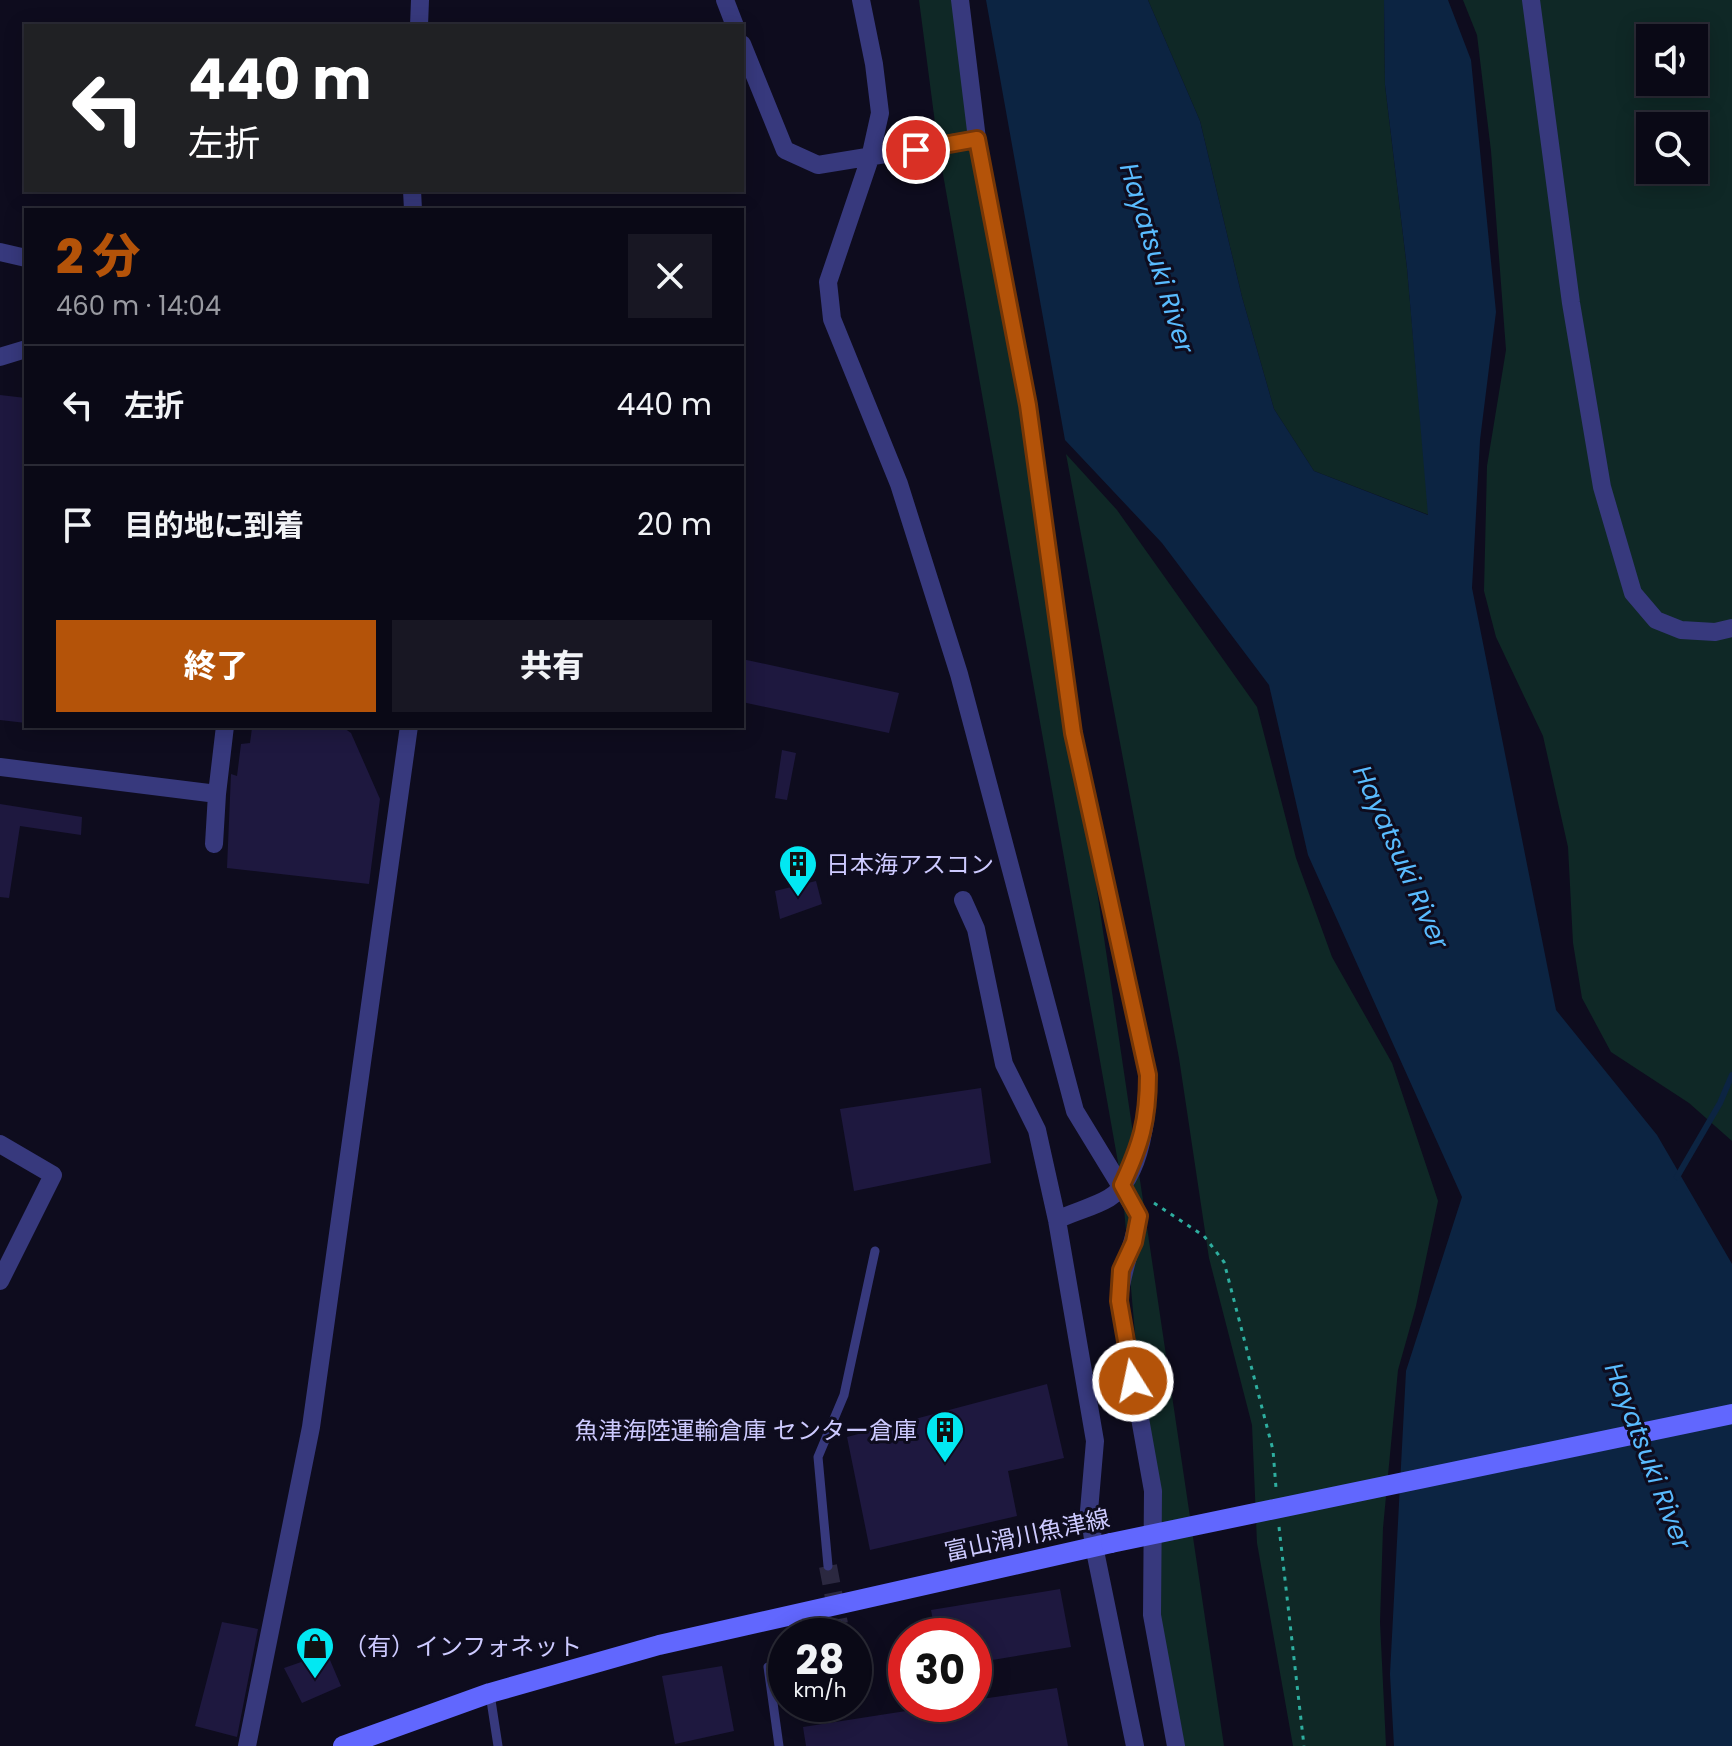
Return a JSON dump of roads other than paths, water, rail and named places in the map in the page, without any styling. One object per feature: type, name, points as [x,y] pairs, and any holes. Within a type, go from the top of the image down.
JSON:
[{"type":"main road","name":"富山滑川魚津線","points":[[343,1746],[490,1693],[659,1645],[1102,1544],[1732,1414]]},
{"type":"street","points":[[419,24],[420,0]]},
{"type":"street","points":[[725,0],[734,24]]},
{"type":"street","points":[[861,0],[880,113],[870,158],[828,282],[832,319],[899,484],[959,674],[1075,1111],[1139,1216],[1134,1242],[1121,1270],[1119,1301],[1153,1491],[1152,1615],[1176,1746]]},
{"type":"street","points":[[960,0],[977,139],[1028,405],[1073,733],[1148,1075],[1148,1113],[1143,1139],[1122,1185],[1110,1197],[1057,1220]]},
{"type":"street","points":[[1531,0],[1567,274],[1602,487],[1633,593],[1656,620],[1681,630],[1715,632],[1732,628]]},
{"type":"street","points":[[744,49],[785,150],[818,165],[977,139]]},
{"type":"street","points":[[0,252],[24,258]]},
{"type":"street","points":[[0,357],[24,350]]},
{"type":"street","points":[[214,844],[225,728]]},
{"type":"street","points":[[247,1746],[311,1427],[409,728]]},
{"type":"street","points":[[0,767],[217,794]]},
{"type":"street","points":[[963,900],[976,929],[1004,1064],[1037,1130],[1057,1220],[1095,1441],[1089,1511],[1102,1544],[1135,1746]]},
{"type":"street","points":[[0,1144],[53,1175],[0,1281]]},
{"type":"lane","points":[[828,1566],[818,1457],[844,1395],[875,1251]]},
{"type":"lane","points":[[490,1693],[498,1746]]},
{"type":"lane","points":[[776,1722],[779,1746]]},
{"type":"water","name":"Hayatsuki River","points":[[986,0],[1148,0],[1200,121],[1242,297],[1274,409],[1314,471],[1428,515],[1407,268],[1385,85],[1384,0],[1448,0],[1471,60],[1496,312],[1480,440],[1472,588],[1556,1010],[1657,1135],[1732,1264],[1732,1746],[1394,1746],[1390,1674],[1406,1371],[1462,1197],[1308,855],[1269,685],[1162,543],[1065,440]]},
{"type":"waterway","points":[[1677,1177],[1720,1103],[1732,1075]]},
{"type":"tunnel","points":[[828,1566],[838,1618]]},
{"type":"place","name":"日本海アスコン","points":[[798,898]]},
{"type":"place","name":"魚津海陸運輸倉庫 センター倉庫","points":[[945,1464]]},
{"type":"place","name":"（有）インフォネット","points":[[315,1680]]}]
